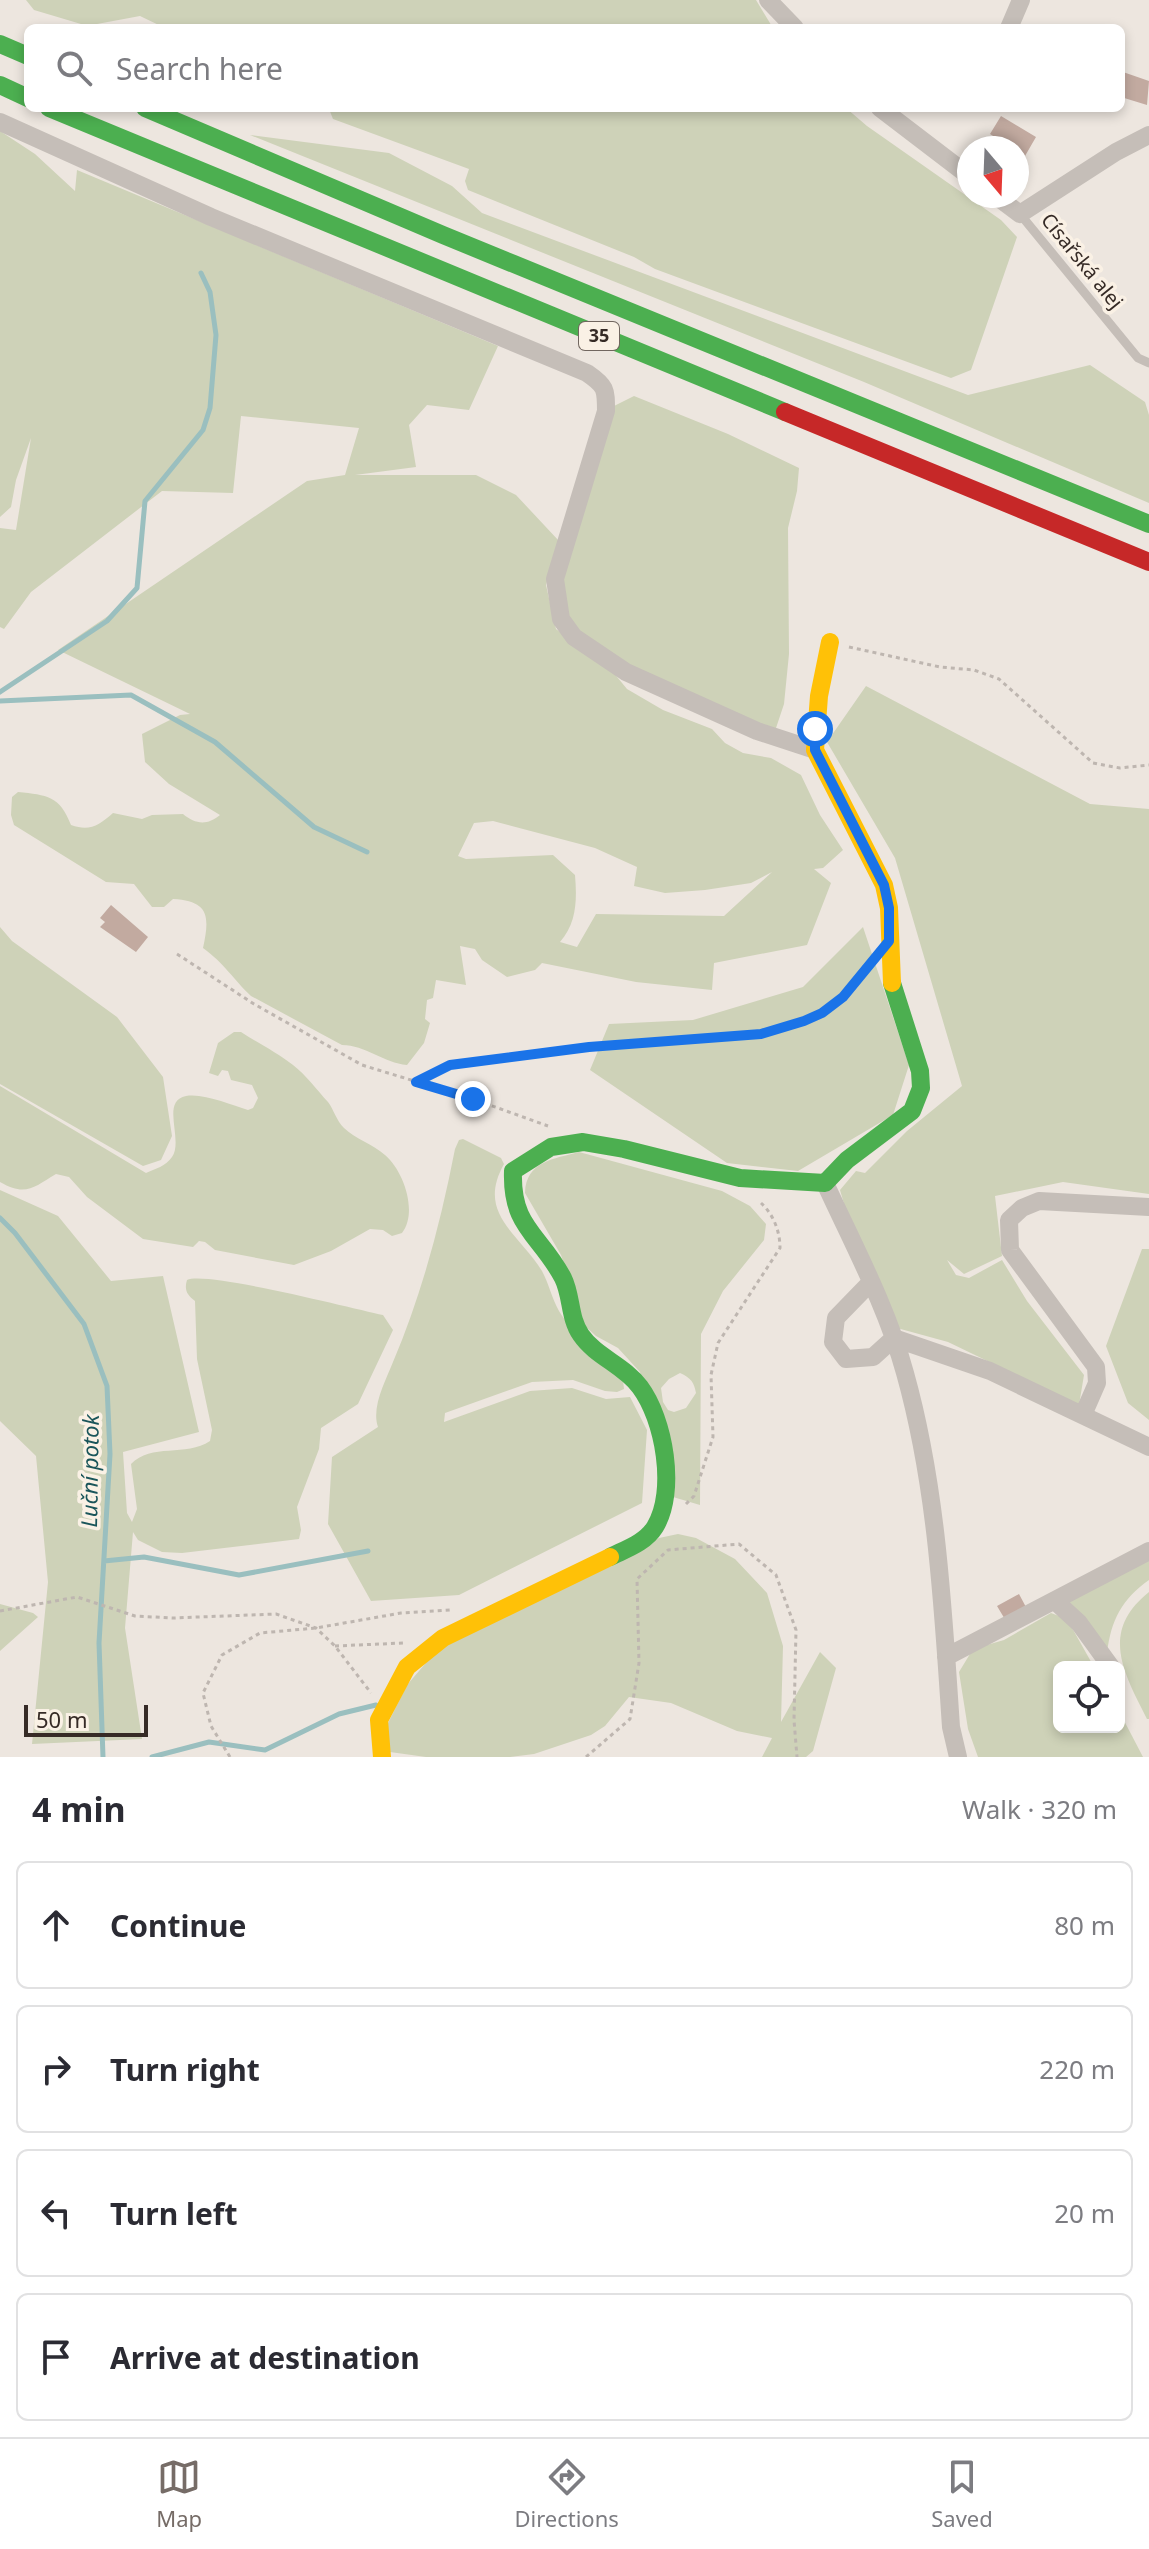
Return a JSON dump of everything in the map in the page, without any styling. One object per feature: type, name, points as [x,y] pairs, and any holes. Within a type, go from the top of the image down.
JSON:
[{"type":"main road","points":[[0,44],[24,54]]},
{"type":"main road","points":[[0,85],[24,96]]},
{"type":"main road","name":"35","points":[[59,112],[1149,562]]},
{"type":"main road","name":"35","points":[[154,112],[443,235],[1149,524]]},
{"type":"main road","points":[[382,1757],[379,1720],[407,1667],[443,1638],[639,1543],[656,1525],[664,1494],[665,1466],[656,1415],[633,1376],[594,1348],[578,1331],[564,1280],[518,1217],[511,1193],[513,1171],[539,1150],[568,1142],[598,1144],[727,1176],[784,1184],[825,1183],[847,1160],[912,1111],[921,1088],[920,1071],[892,983],[889,908],[884,885],[815,750],[819,685],[830,642]]},
{"type":"street","points":[[768,0],[791,24]]},
{"type":"street","points":[[1011,24],[1021,0]]},
{"type":"street","points":[[885,112],[957,167]]},
{"type":"street","points":[[0,122],[211,217],[587,373],[602,383],[606,394],[606,411],[555,579],[561,619],[574,637],[626,672],[757,731],[815,750]]},
{"type":"street","points":[[1012,208],[1020,214],[1116,152],[1149,135]]},
{"type":"street","points":[[825,1183],[894,1338],[905,1373],[932,1513],[951,1727],[958,1757]]},
{"type":"street","points":[[1083,1415],[1097,1383],[1096,1367],[1010,1250],[1009,1220],[1022,1208],[1039,1201],[1149,1207]]},
{"type":"street","points":[[870,1283],[836,1318],[833,1342],[846,1359],[873,1357],[894,1338]]},
{"type":"street","points":[[894,1338],[990,1371],[1149,1447]]},
{"type":"street","points":[[946,1657],[1149,1551]]},
{"type":"street","points":[[1055,1601],[1079,1623],[1107,1661]]},
{"type":"lane","name":"Císařská alej","points":[[1020,214],[1138,358],[1149,363]]},
{"type":"path","points":[[830,642],[940,667],[974,670],[999,679],[1093,763],[1120,768],[1149,765]]},
{"type":"path","points":[[177,954],[254,1004],[362,1065],[473,1099],[556,1129]]},
{"type":"path","points":[[416,1082],[450,1065],[509,1056],[761,1034],[822,1013],[843,997],[870,963]]},
{"type":"path","points":[[685,1504],[694,1496],[713,1437],[711,1375],[718,1343],[780,1248],[780,1233],[766,1208],[756,1200]]},
{"type":"path","points":[[586,1757],[630,1719],[639,1663],[637,1579],[668,1550],[739,1544],[776,1575],[796,1630],[794,1720],[797,1757]]},
{"type":"path","points":[[0,1611],[77,1597],[135,1616],[173,1618],[276,1614],[316,1628],[335,1646],[369,1689],[379,1720]]},
{"type":"path","points":[[230,1757],[211,1726],[203,1693],[222,1655],[260,1633],[316,1628],[401,1613],[454,1610]]},
{"type":"path","points":[[335,1646],[404,1643]]},
{"type":"green space","points":[[26,0],[756,0],[771,24],[157,24],[140,16],[81,24],[34,10]]},
{"type":"green space","points":[[330,112],[851,112],[957,189],[957,208],[984,208],[1017,237],[971,370],[951,378],[655,269],[634,257],[468,190],[465,181],[469,169],[333,119]]},
{"type":"green space","points":[[0,131],[35,154],[75,191],[77,170],[498,346],[469,410],[427,405],[409,425],[416,467],[355,475],[476,475],[516,495],[559,541],[546,585],[556,629],[613,672],[627,689],[663,710],[712,729],[725,743],[743,753],[771,758],[801,775],[820,815],[843,850],[823,868],[814,869],[831,883],[807,945],[714,963],[712,990],[636,982],[542,963],[535,970],[507,977],[482,960],[475,949],[460,946],[466,985],[436,980],[433,998],[427,1000],[425,1019],[430,1023],[424,1043],[407,1065],[342,1045],[251,996],[203,948],[206,919],[200,907],[185,900],[173,899],[164,907],[152,907],[134,884],[106,882],[14,825],[11,815],[12,797],[18,792],[51,799],[62,808],[71,825],[84,828],[99,824],[113,813],[142,819],[152,815],[183,814],[201,822],[220,815],[169,784],[145,762],[142,734],[180,715],[190,714],[58,650],[307,481],[345,475],[359,428],[241,416],[233,493],[162,491],[31,592],[4,629],[0,627],[0,528],[16,530],[31,438],[16,480],[11,507],[0,517]],"holes":[[[493,821],[595,848],[637,867],[634,886],[665,893],[751,883],[772,872],[724,916],[596,914],[577,947],[560,942],[573,919],[575,875],[553,855],[466,859],[458,856],[474,823]]]},
{"type":"green space","points":[[250,135],[389,153],[452,186],[482,213],[968,395],[1090,365],[1145,402],[1149,415],[1149,503],[864,382]]},
{"type":"green space","points":[[634,396],[728,434],[799,468],[788,528],[789,654],[784,704],[775,731],[634,668],[585,636],[567,615],[564,572],[614,406]]},
{"type":"green space","points":[[866,686],[1090,804],[1149,809],[1149,1194],[1063,1182],[995,1196],[1002,1256],[964,1274],[947,1260],[956,1275],[969,1278],[1002,1260],[1027,1301],[1084,1375],[1079,1405],[948,1342],[897,1328],[847,1214],[840,1190],[856,1171],[865,1173],[907,1131],[962,1086],[895,858],[827,742]]},
{"type":"green space","points":[[0,927],[12,941],[117,1017],[163,1077],[172,1136],[161,1160],[143,1166],[0,1084]]},
{"type":"green space","points":[[863,927],[909,1065],[893,1115],[798,1171],[727,1163],[590,1070],[609,1024],[693,1020],[803,987]]},
{"type":"green space","points":[[234,1032],[241,1032],[293,1065],[328,1102],[344,1128],[392,1162],[403,1181],[409,1204],[407,1225],[402,1233],[392,1236],[383,1230],[370,1229],[331,1251],[294,1265],[215,1250],[205,1242],[199,1241],[193,1247],[143,1239],[87,1197],[69,1177],[56,1174],[23,1189],[0,1182],[0,1086],[146,1173],[164,1165],[172,1157],[176,1141],[173,1113],[178,1099],[201,1096],[248,1110],[253,1108],[258,1098],[252,1085],[231,1080],[228,1071],[222,1070],[218,1076],[209,1073],[218,1043]]},
{"type":"green space","points":[[463,1139],[501,1158],[504,1164],[495,1196],[504,1222],[542,1271],[564,1319],[623,1380],[624,1389],[605,1391],[573,1380],[532,1382],[445,1413],[444,1422],[530,1391],[572,1388],[606,1399],[630,1397],[647,1430],[642,1503],[459,1595],[371,1601],[328,1524],[332,1457],[378,1427],[376,1411],[380,1394],[422,1284],[455,1149],[459,1140]]},
{"type":"green space","points":[[579,1152],[722,1191],[750,1206],[766,1224],[764,1240],[723,1291],[701,1334],[700,1505],[673,1497],[640,1372],[618,1348],[585,1326],[561,1255],[525,1193],[530,1174],[536,1168]],"holes":[[[680,1373],[691,1381],[696,1393],[686,1408],[674,1412],[668,1410],[663,1402],[661,1388]]]},
{"type":"green space","points":[[0,1190],[58,1216],[111,1281],[163,1276],[199,1432],[123,1452],[127,1513],[132,1522],[137,1509],[131,1464],[148,1454],[201,1446],[210,1441],[212,1430],[197,1359],[195,1301],[187,1292],[187,1280],[249,1285],[383,1315],[393,1330],[358,1404],[321,1428],[319,1449],[297,1507],[301,1530],[299,1539],[182,1553],[162,1552],[138,1540],[133,1532],[125,1628],[142,1739],[32,1744],[48,1582],[36,1456],[0,1421]]},
{"type":"green space","points":[[1142,1249],[1149,1249],[1149,1420],[1128,1403],[1106,1346]]},
{"type":"green space","points":[[678,1534],[696,1538],[735,1559],[767,1593],[783,1646],[781,1722],[820,1652],[836,1668],[813,1751],[806,1757],[762,1757],[772,1738],[737,1731],[671,1703],[629,1697],[605,1726],[591,1735],[534,1754],[426,1757],[390,1752],[386,1727],[407,1685],[437,1650],[659,1538]]},
{"type":"green space","points":[[1149,1560],[1149,1580],[1119,1611],[1111,1630],[1107,1653],[1067,1603]]},
{"type":"green space","points":[[1149,1592],[1149,1719],[1125,1671],[1121,1653],[1120,1638],[1124,1622]]},
{"type":"green space","points":[[0,1604],[38,1617],[0,1651]]},
{"type":"green space","points":[[1051,1613],[1067,1619],[1091,1661],[1053,1661],[1053,1733],[1125,1733],[1125,1722],[1143,1757],[978,1757],[968,1729],[959,1672],[973,1649],[1004,1640]]},
{"type":"building","points":[[1125,73],[1149,81],[1147,105],[1125,98]]},
{"type":"building","points":[[1001,116],[1036,137],[1029,149],[1029,136],[990,134]]},
{"type":"building","points":[[111,905],[148,937],[136,952],[100,927],[105,922],[100,918]]},
{"type":"building","points":[[1019,1594],[1027,1609],[1006,1621],[997,1606]]},
{"type":"waterway","points":[[0,692],[107,621],[137,588],[145,501],[203,430],[210,408],[216,335],[210,292],[201,273]]},
{"type":"waterway","points":[[0,701],[131,695],[215,742],[314,827],[367,852]]},
{"type":"waterway","name":"Luční potok","points":[[0,1218],[15,1233],[84,1324],[107,1386],[110,1454],[99,1643],[103,1757]]},
{"type":"waterway","points":[[104,1561],[144,1557],[239,1575],[368,1551]]},
{"type":"waterway","points":[[152,1757],[209,1742],[265,1750],[339,1714],[376,1705]]},
{"type":"traffic: fast","points":[[0,44],[24,54]]},
{"type":"traffic: fast","points":[[0,85],[24,96]]},
{"type":"traffic: fast","points":[[59,112],[785,412]]},
{"type":"traffic: fast","points":[[154,112],[443,235],[1149,524]]},
{"type":"traffic: fast","points":[[610,1557],[646,1537],[662,1512],[666,1475],[661,1436],[656,1417],[640,1387],[587,1343],[577,1328],[563,1278],[517,1206],[513,1171],[551,1147],[583,1142],[740,1178],[825,1183],[847,1160],[912,1111],[921,1088],[920,1071],[892,983]]},
{"type":"traffic: slow","points":[[830,642],[819,696],[815,750],[884,885],[889,908],[892,983]]},
{"type":"traffic: slow","points":[[382,1757],[379,1720],[407,1667],[443,1638],[610,1557]]},
{"type":"traffic: jam","points":[[785,412],[1149,562]]},
{"type":"route","points":[[473,1099],[416,1082],[450,1065],[524,1054],[761,1034],[822,1013],[843,997],[889,941],[889,908],[884,885],[815,750],[815,729]]}]
